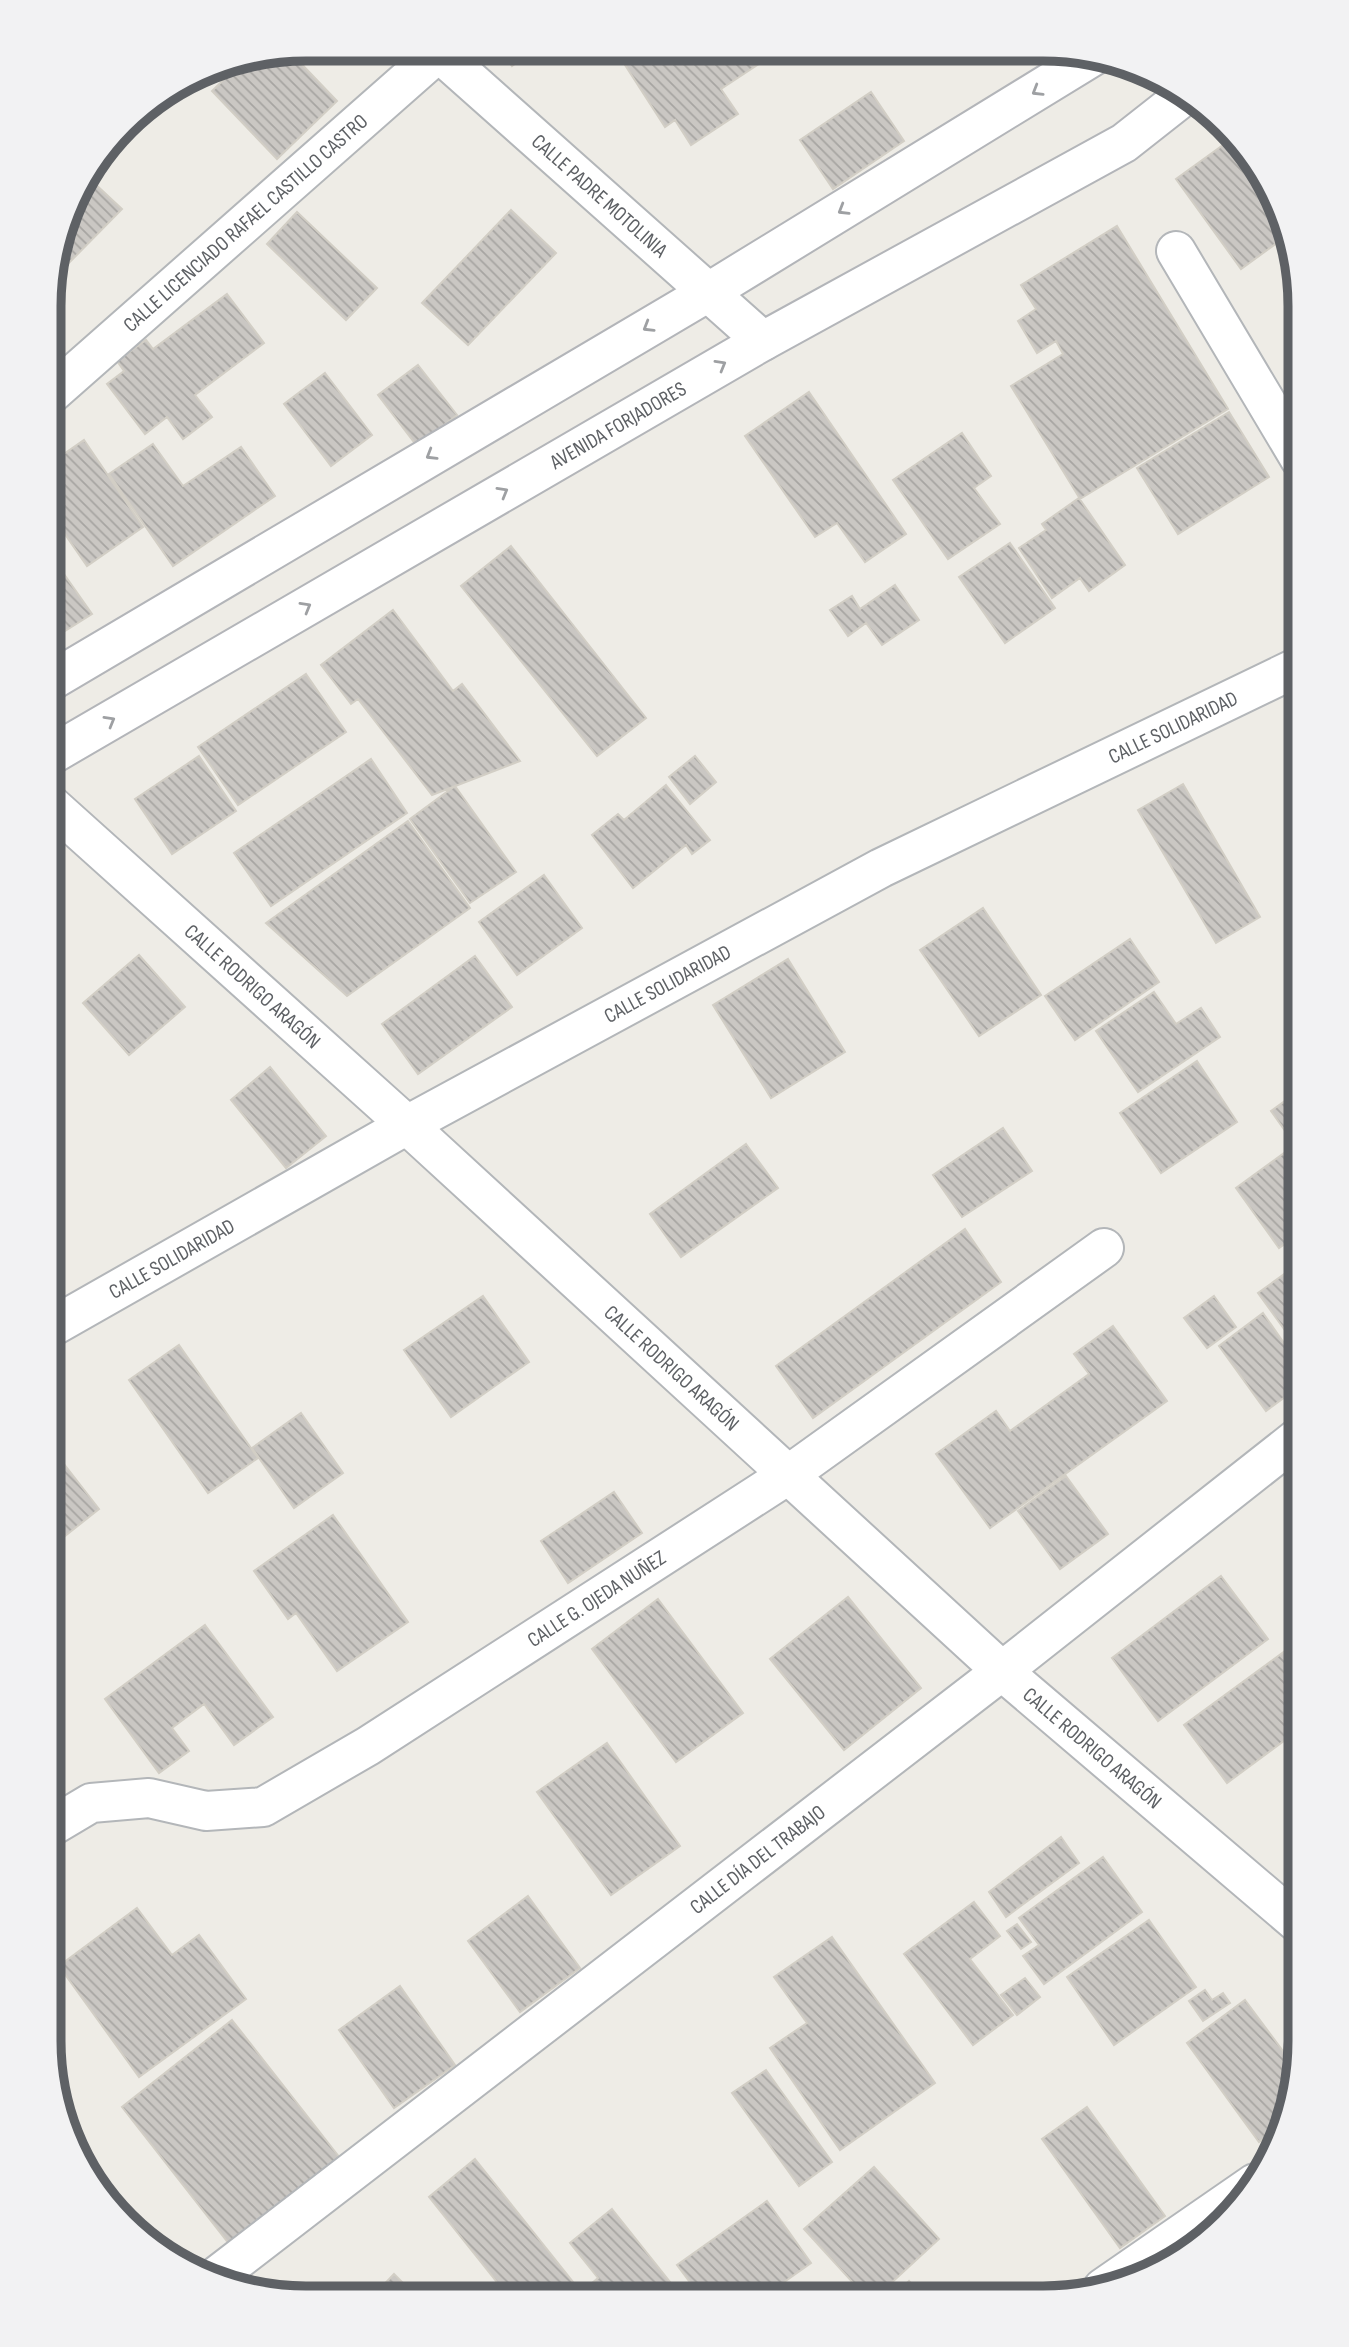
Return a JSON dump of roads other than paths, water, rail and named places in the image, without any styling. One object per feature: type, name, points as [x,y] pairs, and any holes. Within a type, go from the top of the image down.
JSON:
[{"type":"street","name":"CALLE LICENCIADO RAFAEL CASTILLO CASTRO","points":[[61,385],[425,62]]},
{"type":"street","name":"CALLE PADRE MOTOLINIA","points":[[449,62],[763,341]]},
{"type":"street","points":[[61,675],[707,293],[1076,63]]},
{"type":"street","name":"AVENIDA FORJADORES","points":[[61,749],[763,341],[1124,143],[1176,101]]},
{"type":"street","points":[[1176,251],[1288,439]]},
{"type":"street","name":"CALLE SOLIDARIDAD","points":[[61,1322],[407,1125],[881,868],[1288,672]]},
{"type":"street","name":"CALLE RODRIGO ARAGÓN","points":[[61,814],[407,1125],[1002,1671],[1287,1914]]},
{"type":"street","name":"CALLE G. OJEDA NUÑEZ","points":[[61,1821],[91,1803],[149,1798],[206,1811],[263,1807],[368,1746],[788,1475],[1104,1248]]},
{"type":"street","name":"CALLE DÍA DEL TRABAJO","points":[[223,2271],[1002,1671],[1287,1447]]},
{"type":"street","points":[[1130,2269],[1226,2203]]}]
